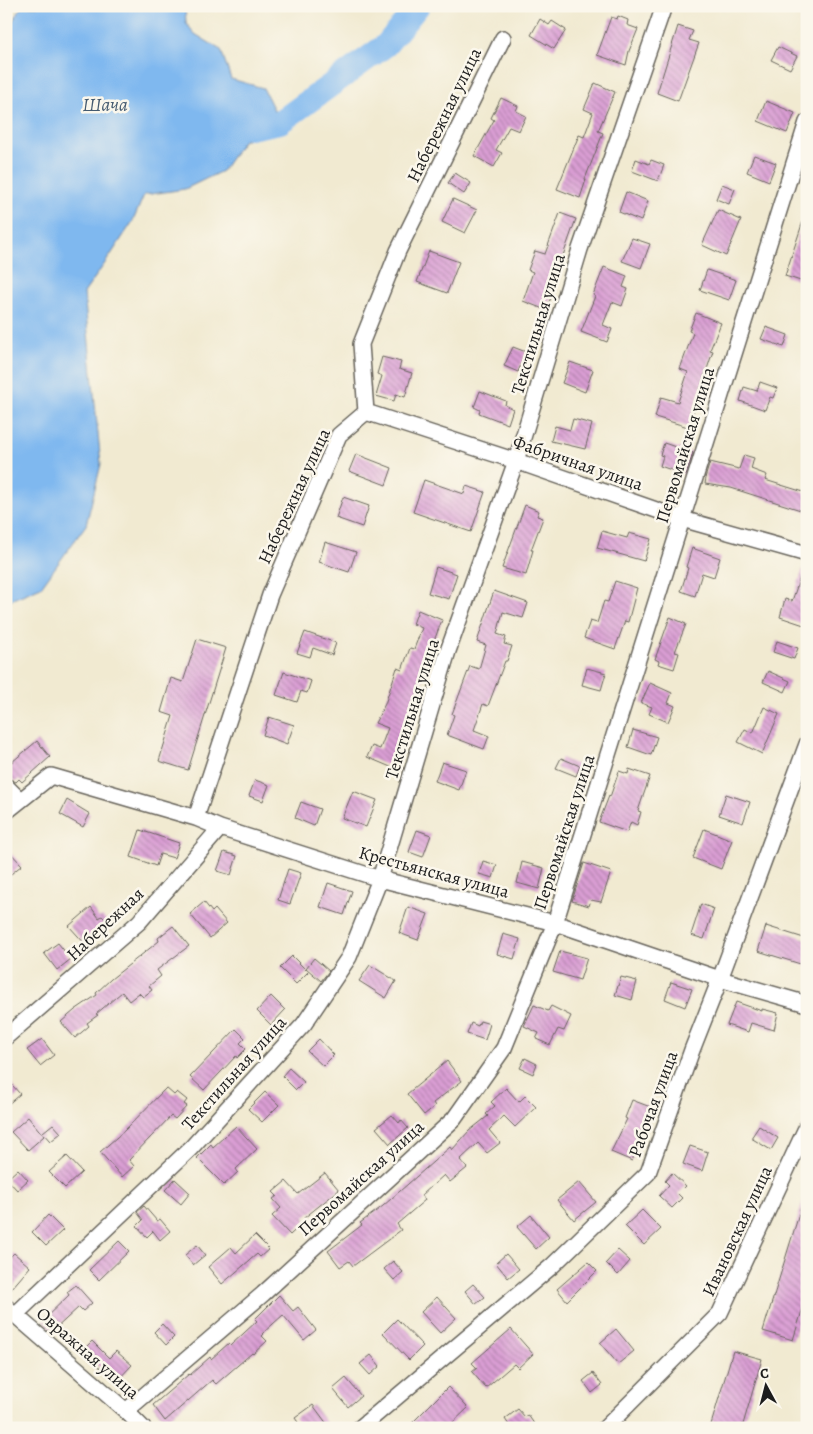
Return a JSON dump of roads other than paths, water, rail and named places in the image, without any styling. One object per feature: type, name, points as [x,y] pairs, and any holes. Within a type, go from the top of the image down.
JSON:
[{"type":"street","name":"Текстильная улица","points":[[11,1311],[191,1148],[304,1024],[349,958],[380,879],[448,651],[516,461],[580,249],[664,6]]},
{"type":"street","name":"Набережная улица","points":[[196,818],[270,595],[339,435],[366,412],[361,344],[398,251],[503,38]]},
{"type":"street","name":"Первомайская улица","points":[[126,1411],[162,1378],[263,1294],[454,1119],[504,1048],[555,923],[807,122]]},
{"type":"street","name":"Фабричная улица","points":[[366,412],[516,461],[682,520],[807,554]]},
{"type":"street","name":"Рабочая улица","points":[[360,1428],[552,1266],[648,1173],[807,744]]},
{"type":"street","name":"Крестьянская улица","points":[[20,800],[51,776],[196,818],[220,828],[380,879],[555,923],[720,979],[807,1004]]},
{"type":"street","points":[[6,786],[20,800],[6,812]]},
{"type":"street","name":"Набережная","points":[[6,1037],[139,922],[220,828]]},
{"type":"street","name":"Ивановская улица","points":[[605,1428],[720,1313],[807,1126]]},
{"type":"street","name":"Овражная улица","points":[[11,1311],[143,1428]]},
{"type":"water","name":"Шача","points":[[22,6],[185,6],[186,23],[195,34],[221,50],[231,79],[263,88],[280,122],[243,141],[222,171],[185,189],[144,195],[133,221],[84,293],[101,464],[86,525],[41,587],[6,602],[6,32]]},
{"type":"waterway","name":"Шача","points":[[250,128],[280,122],[386,45],[418,6]]}]
